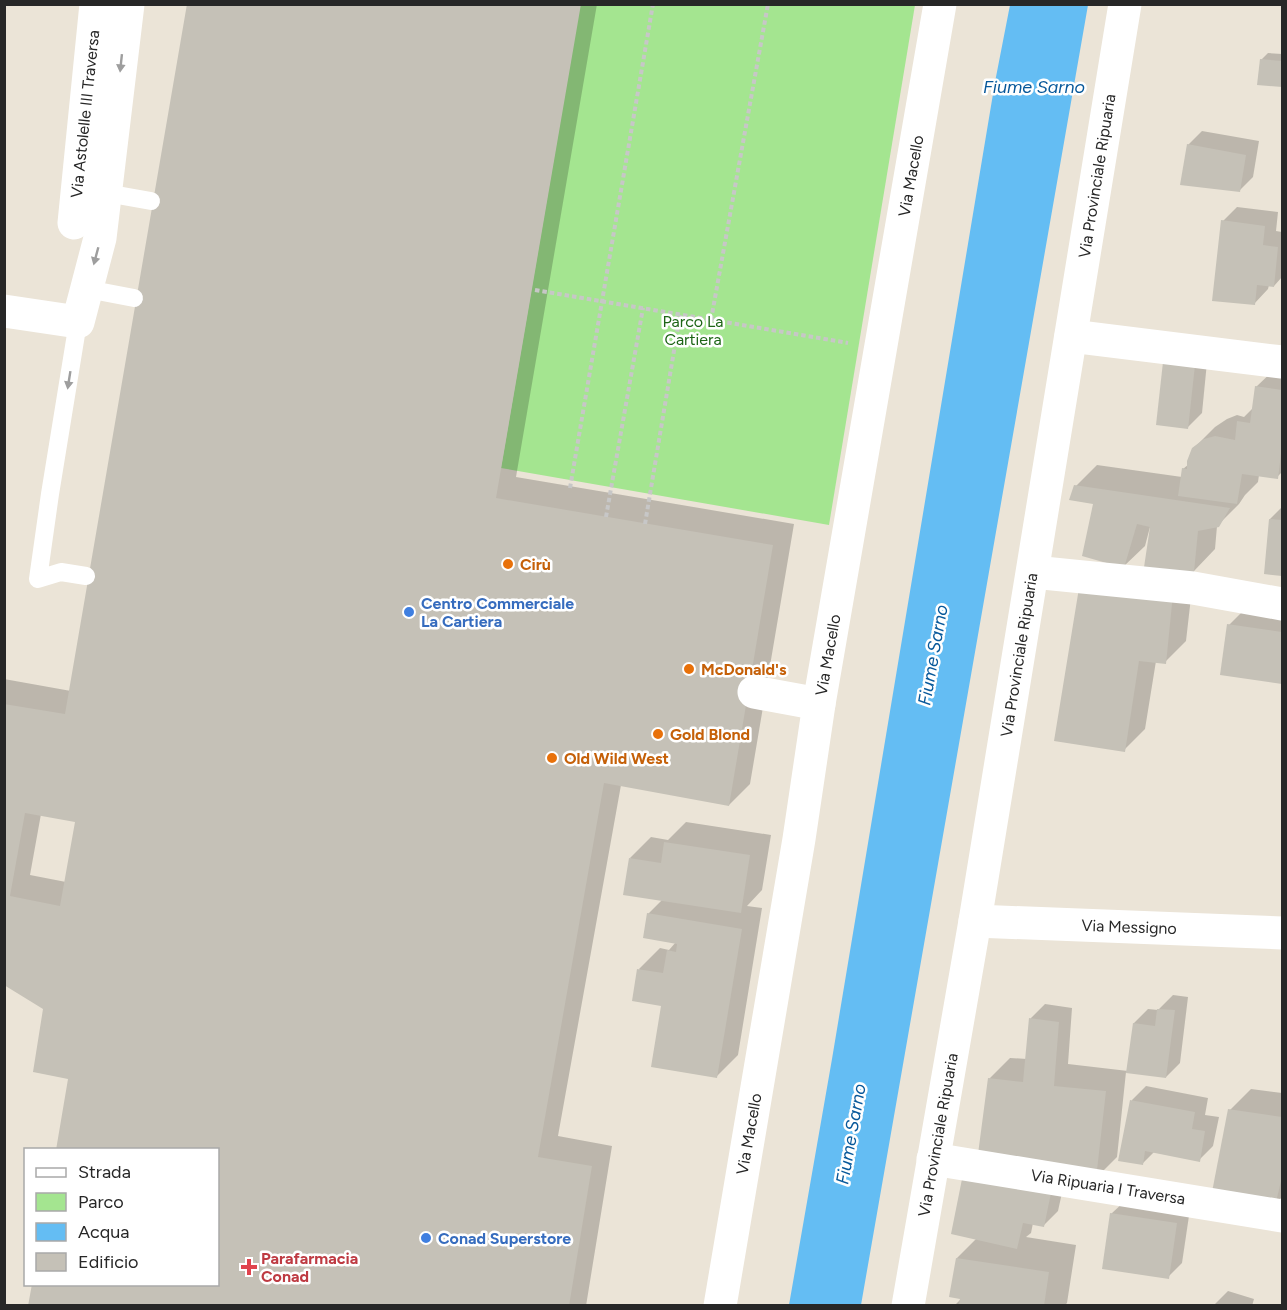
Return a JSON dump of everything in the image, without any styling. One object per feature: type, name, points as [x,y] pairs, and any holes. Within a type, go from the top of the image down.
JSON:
[{"type":"street","name":"Via Astolelle III Traversa","points":[[74,223],[96,4]]},
{"type":"street","points":[[4,311],[78,322],[100,238],[128,4]]},
{"type":"street","name":"Via Macello","points":[[720,1305],[799,839],[819,704],[940,4]]},
{"type":"street","name":"Via Provinciale Ripuaria","points":[[908,1305],[975,921],[1125,4]]},
{"type":"street","points":[[1071,336],[1282,362]]},
{"type":"street","points":[[1033,572],[1193,588],[1282,604]]},
{"type":"street","points":[[754,692],[819,704]]},
{"type":"street","name":"Via Messigno","points":[[975,921],[1282,933]]},
{"type":"street","name":"Via Ripuaria I Traversa","points":[[933,1159],[1282,1216]]},
{"type":"lane","points":[[106,193],[151,201]]},
{"type":"lane","points":[[87,289],[134,298]]},
{"type":"lane","points":[[78,322],[38,579],[61,572],[86,576]]},
{"type":"path","points":[[570,488],[653,4]]},
{"type":"path","points":[[711,320],[768,4]]},
{"type":"path","points":[[535,290],[881,348]]},
{"type":"path","points":[[606,517],[643,308]]},
{"type":"path","points":[[645,524],[680,315]]},
{"type":"green space","name":"Parco La Cartiera","points":[[580,5],[915,5],[829,525],[501,468]]},
{"type":"water","name":"Fiume Sarno","points":[[1010,5],[1088,5],[861,1305],[789,1305],[995,82]]},
{"type":"building","name":"Centro Commerciale La Cartiera","points":[[187,4],[581,4],[496,498],[773,545],[729,806],[604,783],[538,1157],[592,1166],[569,1306],[28,1306],[32,1286],[219,1286],[219,1148],[56,1148],[68,1079],[33,1072],[43,1009],[4,985],[4,704],[65,714]],"holes":[[[25,813],[75,822],[60,906],[10,896]]]},
{"type":"building","points":[[1260,59],[1282,61],[1282,87],[1257,85]]},
{"type":"building","points":[[1187,144],[1246,155],[1240,192],[1180,185]]},
{"type":"building","points":[[1221,220],[1265,226],[1263,245],[1278,247],[1274,287],[1257,285],[1255,305],[1212,301]]},
{"type":"building","points":[[1163,362],[1195,365],[1188,429],[1156,425]]},
{"type":"building","points":[[1255,386],[1282,390],[1282,445],[1278,479],[1242,474],[1237,504],[1178,496],[1182,468],[1187,469],[1187,461],[1192,448],[1204,439],[1215,436],[1235,440],[1237,421],[1250,423]]},
{"type":"building","points":[[1074,485],[1230,508],[1219,527],[1198,531],[1194,572],[1143,574],[1150,527],[1137,524],[1124,568],[1082,556],[1093,504],[1069,500]]},
{"type":"building","points":[[1269,519],[1282,520],[1282,576],[1264,574]]},
{"type":"building","points":[[1079,588],[1173,594],[1166,664],[1139,661],[1125,752],[1054,741]]},
{"type":"building","points":[[1227,624],[1282,632],[1282,684],[1220,675]]},
{"type":"building","points":[[664,842],[750,855],[741,913],[623,895],[629,858],[661,863]]},
{"type":"building","points":[[647,913],[742,929],[717,1078],[651,1067],[661,1006],[632,1001],[637,969],[663,973],[667,950],[676,952],[677,944],[643,938]]},
{"type":"building","points":[[1157,1009],[1175,1010],[1166,1078],[1126,1073],[1133,1023],[1155,1026]]},
{"type":"building","points":[[1029,1018],[1059,1022],[1054,1086],[1106,1091],[1096,1179],[978,1154],[988,1078],[1023,1082]]},
{"type":"building","points":[[1130,1100],[1195,1112],[1192,1129],[1205,1131],[1200,1162],[1145,1151],[1143,1165],[1118,1161]]},
{"type":"building","points":[[1228,1109],[1282,1117],[1282,1177],[1275,1206],[1212,1192]]},
{"type":"building","points":[[963,1174],[1051,1193],[1044,1227],[1023,1223],[1017,1249],[951,1234]]},
{"type":"building","points":[[1110,1213],[1177,1223],[1169,1279],[1102,1269]]},
{"type":"building","points":[[956,1258],[1049,1272],[1044,1306],[958,1306],[960,1299],[949,1297]]},
{"type":"place","name":"Cirù","points":[[508,564]]},
{"type":"place","name":"Centro Commerciale La Cartiera","points":[[409,612]]},
{"type":"place","name":"McDonald's","points":[[689,669]]},
{"type":"place","name":"Gold Blond","points":[[658,734]]},
{"type":"place","name":"Old Wild West","points":[[552,758]]},
{"type":"place","name":"Conad Superstore","points":[[426,1238]]},
{"type":"place","name":"Parafarmacia Conad","points":[[249,1267]]}]
